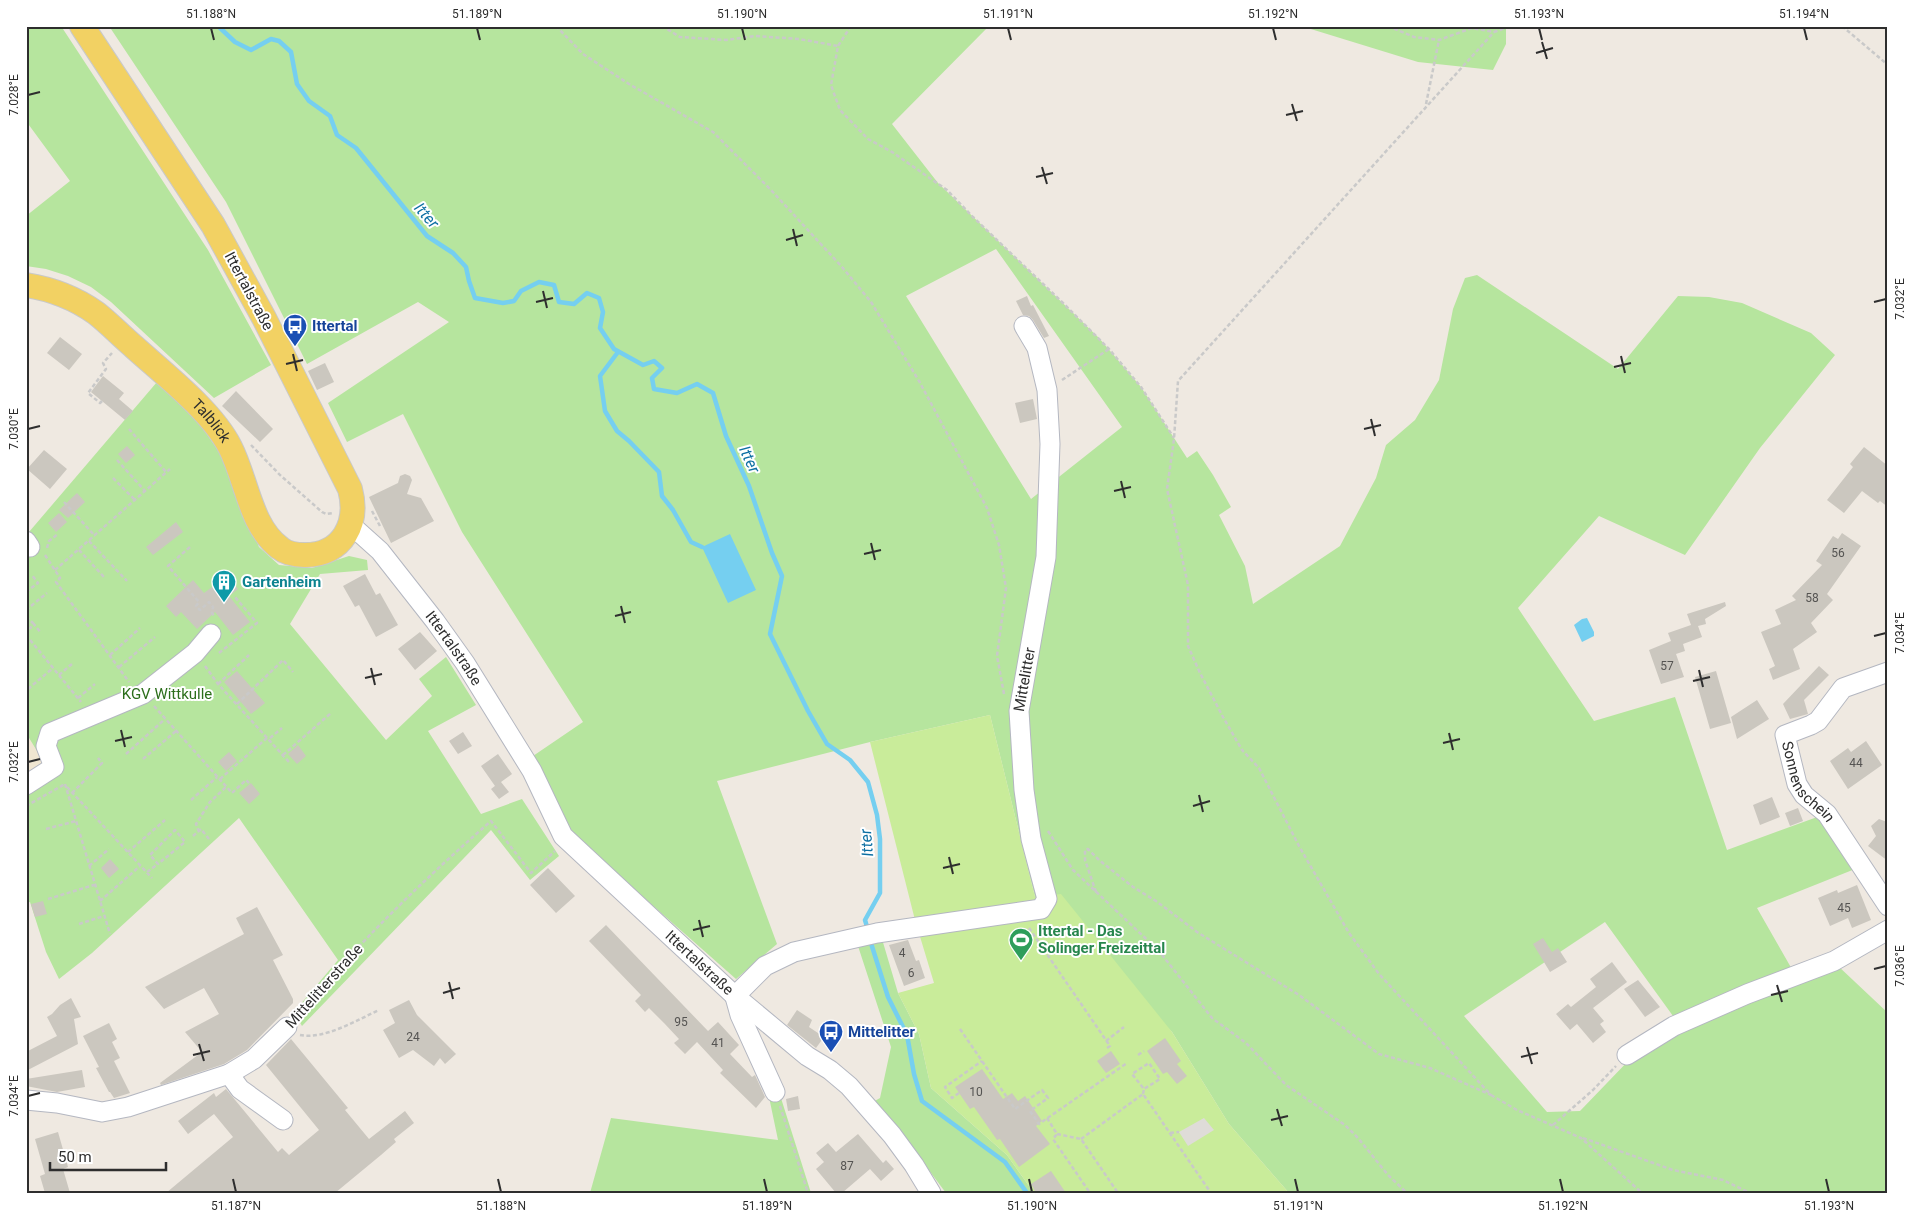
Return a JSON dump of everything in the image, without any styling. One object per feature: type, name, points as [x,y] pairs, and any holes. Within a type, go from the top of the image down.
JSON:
[{"type":"main road","name":"Ittertalstraße","points":[[82,26],[213,225],[264,318],[350,489],[353,501],[353,514],[344,516]]},
{"type":"main road","name":"Talblick","points":[[26,285],[55,292],[96,313],[211,420],[229,445],[239,464],[255,516],[264,534],[281,549],[294,555],[322,553],[339,542],[346,534],[344,516]]},
{"type":"street","points":[[1024,326],[1037,348],[1046,390]]},
{"type":"street","name":"Mittelitter","points":[[734,996],[765,966],[794,952],[877,932],[1041,909],[1047,899],[1031,839],[1024,790],[1019,712],[1046,558],[1050,444],[1046,390]]},
{"type":"street","name":"Ittertalstraße","points":[[344,516],[380,551],[465,663],[532,771],[563,836],[734,996],[848,1086],[892,1135],[914,1165],[931,1193]]},
{"type":"street","points":[[26,785],[54,767],[46,746],[50,733],[141,694],[195,653],[211,634]]},
{"type":"street","name":"Sonnenschein","points":[[1888,672],[1843,688],[1818,720],[1811,725],[1785,735],[1797,784],[1804,795],[1827,814],[1888,906]]},
{"type":"street","points":[[1627,1055],[1674,1026],[1747,994],[1834,961],[1888,930]]},
{"type":"street","points":[[734,996],[740,1015],[775,1092]]},
{"type":"street","name":"Mittelitterstraße","points":[[26,1100],[56,1103],[102,1112],[128,1107],[229,1074],[254,1059],[287,1027]]},
{"type":"street","points":[[229,1074],[240,1089],[283,1120]]},
{"type":"path","points":[[556,26],[583,54],[629,84],[713,132],[772,190],[871,302],[919,381],[987,508],[999,545],[1006,588],[998,656],[1004,696]]},
{"type":"path","points":[[662,26],[680,37],[726,40],[755,36],[799,39],[838,46]]},
{"type":"path","points":[[851,26],[838,46],[831,85],[840,110],[868,139],[892,152],[947,190],[1108,349],[1141,387],[1174,439]]},
{"type":"path","points":[[1388,26],[1414,37],[1439,40],[1472,28],[1494,32]]},
{"type":"path","points":[[1491,1095],[1379,974],[1348,933],[1299,846],[1259,768],[1242,750],[1222,718],[1188,646],[1188,585],[1167,489],[1174,439],[1178,381],[1494,32],[1511,26]]},
{"type":"path","points":[[1842,26],[1888,65]]},
{"type":"path","points":[[1426,106],[1439,40]]},
{"type":"path","points":[[1046,390],[1108,349]]},
{"type":"path","points":[[102,401],[100,403],[88,393],[106,370]]},
{"type":"path","points":[[1888,379],[1888,389]]},
{"type":"path","points":[[129,429],[166,472]]},
{"type":"path","points":[[250,443],[280,475],[322,512],[344,516]]},
{"type":"path","points":[[117,460],[145,491]]},
{"type":"path","points":[[55,570],[170,469]]},
{"type":"path","points":[[113,478],[135,500]]},
{"type":"path","points":[[64,502],[95,536]]},
{"type":"path","points":[[58,534],[36,549],[55,570],[60,578],[56,582],[119,667],[141,694],[232,793],[246,780],[249,784]]},
{"type":"path","points":[[89,541],[127,581]]},
{"type":"path","points":[[190,547],[168,566],[199,602],[196,606],[200,610],[209,602],[213,608],[212,613],[220,624],[211,634]]},
{"type":"path","points":[[79,550],[104,577]]},
{"type":"path","points":[[26,592],[38,583],[32,575]]},
{"type":"path","points":[[26,610],[47,593]]},
{"type":"path","points":[[219,653],[257,624],[235,597]]},
{"type":"path","points":[[26,617],[41,633]]},
{"type":"path","points":[[30,630],[33,623]]},
{"type":"path","points":[[110,655],[140,628]]},
{"type":"path","points":[[26,635],[91,715]]},
{"type":"path","points":[[119,667],[155,637]]},
{"type":"path","points":[[195,653],[218,684],[289,762]]},
{"type":"path","points":[[218,684],[249,655]]},
{"type":"path","points":[[237,704],[283,660],[293,672]]},
{"type":"path","points":[[59,675],[74,663]]},
{"type":"path","points":[[28,689],[53,668]]},
{"type":"path","points":[[78,698],[95,684]]},
{"type":"path","points":[[283,755],[331,713]]},
{"type":"path","points":[[126,754],[166,719]]},
{"type":"path","points":[[191,800],[282,728]]},
{"type":"path","points":[[143,759],[176,730]]},
{"type":"path","points":[[72,792],[102,763],[98,758]]},
{"type":"path","points":[[66,784],[152,878]]},
{"type":"path","points":[[26,806],[66,784]]},
{"type":"path","points":[[66,784],[94,885],[110,934]]},
{"type":"path","points":[[199,832],[196,824],[210,802],[226,786]]},
{"type":"path","points":[[128,852],[165,820]]},
{"type":"path","points":[[46,830],[76,821]]},
{"type":"path","name":"Mittelitterstraße","points":[[287,1027],[370,935],[451,856],[491,821],[532,873],[560,847]]},
{"type":"path","points":[[1044,824],[1073,870],[1159,951],[1212,1018],[1246,1043],[1286,1085],[1345,1125],[1388,1175],[1408,1193]]},
{"type":"path","points":[[193,836],[201,829],[209,839]]},
{"type":"path","points":[[147,872],[158,864],[185,842],[175,830],[150,855],[158,864]]},
{"type":"path","points":[[1096,892],[1084,860],[1086,850],[1088,849],[1099,860],[1133,886],[1197,932],[1299,995],[1379,1054],[1430,1068],[1491,1095],[1517,1110],[1581,1138],[1673,1170],[1722,1180],[1750,1193]]},
{"type":"path","points":[[89,866],[109,850]]},
{"type":"path","points":[[99,901],[140,866]]},
{"type":"path","points":[[48,899],[94,885]]},
{"type":"path","points":[[79,924],[104,916]]},
{"type":"path","points":[[1024,922],[1110,1046],[1106,1048]]},
{"type":"path","points":[[287,1027],[301,1035],[321,1035],[379,1010]]},
{"type":"path","points":[[1106,1041],[1124,1027]]},
{"type":"path","points":[[960,1029],[1015,1109],[1042,1090],[1048,1098],[1030,1111],[1039,1124],[1127,1063]]},
{"type":"path","points":[[1138,1056],[1144,1051]]},
{"type":"path","points":[[1552,1125],[1593,1090],[1627,1055]]},
{"type":"path","points":[[958,1093],[952,1098],[945,1087],[982,1061]]},
{"type":"path","points":[[1081,1139],[1143,1094],[1144,1089],[1160,1079],[1149,1063],[1132,1074],[1144,1089]]},
{"type":"path","points":[[775,1092],[808,1193]]},
{"type":"path","points":[[1143,1094],[1211,1193]]},
{"type":"path","points":[[1047,1118],[1057,1134],[1081,1139],[1118,1193]]},
{"type":"path","points":[[1170,1133],[1179,1132]]},
{"type":"path","points":[[1057,1134],[1054,1140],[1090,1193]]},
{"type":"path","points":[[1581,1138],[1642,1193]]},
{"type":"shaded area","points":[[26,733],[45,764],[26,777]]},
{"type":"shaded area","points":[[1204,1118],[1214,1130],[1188,1146],[1179,1132]]},
{"type":"green space","points":[[26,26],[61,26],[208,250],[271,365],[214,398],[111,302],[91,287],[68,276],[46,269],[26,266],[26,216],[70,181],[26,121]]},
{"type":"green space","points":[[109,26],[989,26],[892,124],[938,183],[1099,338],[1141,387],[1187,458],[1197,451],[1231,507],[1219,515],[1245,566],[1253,604],[1340,546],[1376,478],[1386,445],[1415,420],[1439,380],[1453,309],[1465,278],[1477,275],[1618,369],[1678,296],[1709,297],[1742,303],[1811,333],[1835,355],[1760,448],[1685,555],[1599,516],[1518,608],[1594,721],[1675,697],[1727,850],[1820,816],[1855,869],[1757,908],[1793,971],[1673,1016],[1605,922],[1464,1016],[1547,1112],[1580,1111],[1632,1057],[1690,1023],[1837,965],[1888,1013],[1888,1193],[1289,1193],[1229,1124],[1172,1032],[1035,897],[990,715],[870,742],[717,781],[777,944],[736,979],[574,836],[533,756],[583,722],[462,532],[403,414],[347,442],[328,403],[449,322],[418,302],[307,364],[226,202]],"holes":[[[996,249],[1122,427],[1031,499],[906,296]]]},
{"type":"green space","points":[[1301,26],[1506,26],[1506,44],[1493,70],[1418,62]]},
{"type":"green space","name":"KGV Wittkulle","points":[[157,382],[199,423],[222,456],[259,547],[279,565],[312,568],[349,556],[367,560],[368,570],[320,574],[290,624],[386,740],[432,696],[419,679],[446,657],[476,705],[428,731],[481,814],[522,799],[559,856],[530,880],[491,830],[302,1026],[294,1012],[338,960],[239,818],[92,953],[59,979],[46,952],[30,902],[26,903],[26,777],[45,764],[26,733],[26,549],[36,543],[29,532]]},
{"type":"green space","name":"Ittertal - Das Solinger Freizeittal","points":[[990,715],[1035,897],[1061,894],[1172,1032],[1229,1124],[1289,1193],[1034,1193],[1007,1155],[931,1088],[919,1034],[898,993],[934,983],[915,920],[870,742]]},
{"type":"green space","points":[[882,939],[898,993],[919,1034],[931,1088],[1007,1155],[1034,1193],[946,1193],[913,1149],[873,1102],[880,1098],[891,1047],[857,943]]},
{"type":"green space","points":[[780,1095],[811,1193],[590,1193],[611,1118],[778,1140],[769,1097]]},
{"type":"water","points":[[730,534],[756,590],[728,603],[702,547]]},
{"type":"water","points":[[1587,618],[1594,636],[1582,642],[1574,625]]},
{"type":"building","points":[[1027,296],[1049,336],[1044,338],[1033,320],[1029,316],[1023,315],[1016,301]]},
{"type":"building","points":[[60,337],[82,354],[69,370],[47,353]]},
{"type":"building","points":[[325,363],[334,382],[317,390],[308,371]]},
{"type":"building","points":[[103,376],[124,393],[119,399],[133,411],[125,420],[91,392]]},
{"type":"building","points":[[236,391],[273,429],[260,442],[222,406]]},
{"type":"building","points":[[1033,399],[1037,419],[1020,423],[1015,403]]},
{"type":"building","points":[[127,446],[135,455],[126,463],[118,454]]},
{"type":"building","points":[[1864,447],[1888,466],[1888,507],[1880,501],[1878,503],[1862,491],[1844,513],[1827,500],[1853,467],[1850,464]]},
{"type":"building","points":[[44,450],[67,469],[50,489],[27,469]]},
{"type":"building","points":[[405,474],[410,476],[412,480],[407,494],[421,498],[434,521],[391,543],[369,497],[398,483],[400,476]]},
{"type":"building","points":[[77,493],[85,502],[68,518],[59,510]]},
{"type":"building","points":[[59,513],[67,522],[56,532],[48,523]]},
{"type":"building","points":[[176,522],[183,532],[153,555],[146,547]]},
{"type":"building","points":[[1842,533],[1861,546],[1827,594],[1833,600],[1811,623],[1817,632],[1793,649],[1800,669],[1773,680],[1769,669],[1775,666],[1761,632],[1781,624],[1775,610],[1796,600],[1792,596],[1822,565],[1816,561],[1833,536],[1838,539]]},
{"type":"building","points":[[365,574],[376,595],[380,593],[398,625],[376,637],[359,605],[355,607],[343,586]]},
{"type":"building","points":[[228,575],[238,589],[229,596],[250,622],[233,635],[215,612],[197,629],[181,612],[176,617],[166,606],[193,580],[204,593]]},
{"type":"building","points":[[1725,602],[1726,606],[1705,619],[1706,624],[1698,626],[1702,637],[1683,644],[1685,651],[1676,654],[1684,677],[1661,684],[1649,650],[1671,641],[1668,633],[1691,625],[1687,614]]},
{"type":"building","points":[[420,632],[437,651],[415,670],[398,649]]},
{"type":"building","points":[[1819,666],[1829,675],[1804,700],[1808,714],[1790,719],[1783,704]]},
{"type":"building","points":[[237,671],[265,703],[251,714],[224,682]]},
{"type":"building","points":[[1716,671],[1731,723],[1710,729],[1695,677]]},
{"type":"building","points":[[1757,700],[1769,719],[1737,739],[1731,717]]},
{"type":"building","points":[[463,732],[472,746],[458,754],[449,741]]},
{"type":"building","points":[[1866,741],[1882,765],[1848,789],[1830,761],[1848,748],[1851,752]]},
{"type":"building","points":[[298,745],[306,756],[297,764],[288,754]]},
{"type":"building","points":[[229,752],[237,761],[226,771],[218,762]]},
{"type":"building","points":[[498,754],[512,774],[501,782],[509,792],[499,799],[491,789],[495,786],[481,766]]},
{"type":"building","points":[[251,783],[260,794],[249,804],[239,793]]},
{"type":"building","points":[[1772,797],[1780,817],[1760,825],[1753,805]]},
{"type":"building","points":[[1798,808],[1803,821],[1790,826],[1785,813]]},
{"type":"building","points":[[1879,819],[1888,821],[1888,861],[1868,846],[1876,836],[1871,826]]},
{"type":"building","points":[[110,859],[119,869],[109,878],[101,868]]},
{"type":"building","points":[[548,868],[575,896],[556,913],[530,885]]},
{"type":"building","points":[[1857,885],[1871,920],[1852,928],[1848,918],[1830,926],[1818,898],[1837,890],[1838,893]]},
{"type":"building","points":[[43,901],[47,914],[35,917],[31,904]]},
{"type":"building","points":[[257,907],[283,955],[273,960],[293,999],[293,1003],[247,1050],[224,1064],[161,1085],[160,1083],[202,1052],[185,1032],[219,1014],[204,988],[164,1009],[145,987],[244,934],[236,918]]},
{"type":"building","points":[[606,925],[708,1031],[718,1022],[739,1045],[730,1054],[752,1077],[755,1075],[765,1097],[756,1108],[720,1073],[723,1070],[697,1042],[685,1054],[674,1043],[679,1039],[664,1023],[649,1008],[645,1012],[635,1001],[641,995],[589,941]]},
{"type":"building","points":[[1543,938],[1552,952],[1558,948],[1567,962],[1550,972],[1533,944]]},
{"type":"building","points":[[908,940],[916,961],[919,960],[925,978],[904,986],[889,945]]},
{"type":"building","points":[[1612,962],[1627,982],[1593,1008],[1604,1021],[1600,1024],[1606,1032],[1593,1043],[1577,1024],[1570,1030],[1556,1014],[1568,1004],[1571,1007],[1596,987],[1590,979]]},
{"type":"building","points":[[1638,980],[1660,1007],[1645,1017],[1624,989]]},
{"type":"building","points":[[71,998],[81,1017],[74,1019],[78,1044],[26,1071],[26,1052],[57,1036],[47,1017]]},
{"type":"building","points":[[409,1000],[417,1015],[456,1054],[445,1064],[440,1058],[434,1066],[413,1050],[399,1058],[383,1030],[395,1023],[389,1010]]},
{"type":"building","points":[[797,1010],[812,1020],[809,1027],[824,1037],[816,1048],[787,1025]]},
{"type":"building","points":[[109,1023],[117,1039],[112,1042],[120,1058],[114,1061],[130,1093],[114,1098],[96,1068],[99,1067],[83,1036]]},
{"type":"building","points":[[1165,1038],[1181,1061],[1177,1064],[1187,1076],[1177,1084],[1167,1072],[1163,1074],[1147,1051]]},
{"type":"building","points":[[291,1039],[348,1108],[345,1110],[369,1139],[405,1111],[414,1123],[394,1139],[396,1142],[335,1193],[166,1193],[233,1137],[214,1114],[188,1134],[178,1121],[214,1093],[216,1097],[226,1089],[278,1152],[282,1148],[289,1155],[319,1130],[266,1065]]},
{"type":"building","points":[[1111,1051],[1120,1064],[1106,1073],[1097,1061]]},
{"type":"building","points":[[982,1069],[1003,1099],[1012,1093],[1018,1101],[1025,1096],[1042,1121],[1036,1126],[1050,1144],[1019,1167],[1000,1139],[997,1140],[974,1107],[970,1109],[955,1087]]},
{"type":"building","points":[[82,1070],[85,1087],[57,1092],[26,1086],[26,1079]]},
{"type":"building","points":[[798,1096],[800,1109],[788,1111],[786,1099]]},
{"type":"building","points":[[58,1132],[68,1167],[63,1169],[70,1193],[45,1193],[40,1176],[45,1174],[35,1139]]},
{"type":"building","points":[[858,1134],[883,1163],[886,1160],[894,1169],[881,1181],[870,1169],[842,1193],[836,1193],[816,1169],[824,1162],[816,1153],[828,1143],[836,1152]]},
{"type":"building","points":[[1051,1171],[1066,1193],[1036,1193],[1031,1184]]},
{"type":"waterway","name":"Itter","points":[[218,26],[235,42],[251,50],[271,39],[279,41],[291,52],[297,84],[309,101],[330,116],[337,135],[356,148],[427,236],[453,253],[466,267],[475,298],[503,303],[514,301],[521,291],[539,282],[554,285],[559,302],[574,304],[587,293],[599,298],[603,312],[600,328],[614,349],[643,365],[654,361],[662,368],[652,378],[654,389],[677,393],[697,384],[713,393],[726,436],[749,486],[782,576],[770,634],[808,711],[827,744],[850,760],[868,782],[877,815],[880,839],[880,893],[865,920],[868,930]]},
{"type":"waterway","points":[[618,352],[600,376],[605,411],[617,431],[659,472],[662,496],[673,510],[691,542],[702,547]]},
{"type":"waterway","name":"Itter","points":[[870,940],[888,997],[907,1035],[914,1074],[922,1101],[1005,1162],[1027,1193]]},
{"type":"place","name":"Ittertal","points":[[295,347]]},
{"type":"place","name":"Gartenheim","points":[[224,603]]},
{"type":"place","name":"Ittertal - Das Solinger Freizeittal","points":[[1021,961]]},
{"type":"place","name":"Mittelitter","points":[[831,1053]]}]
